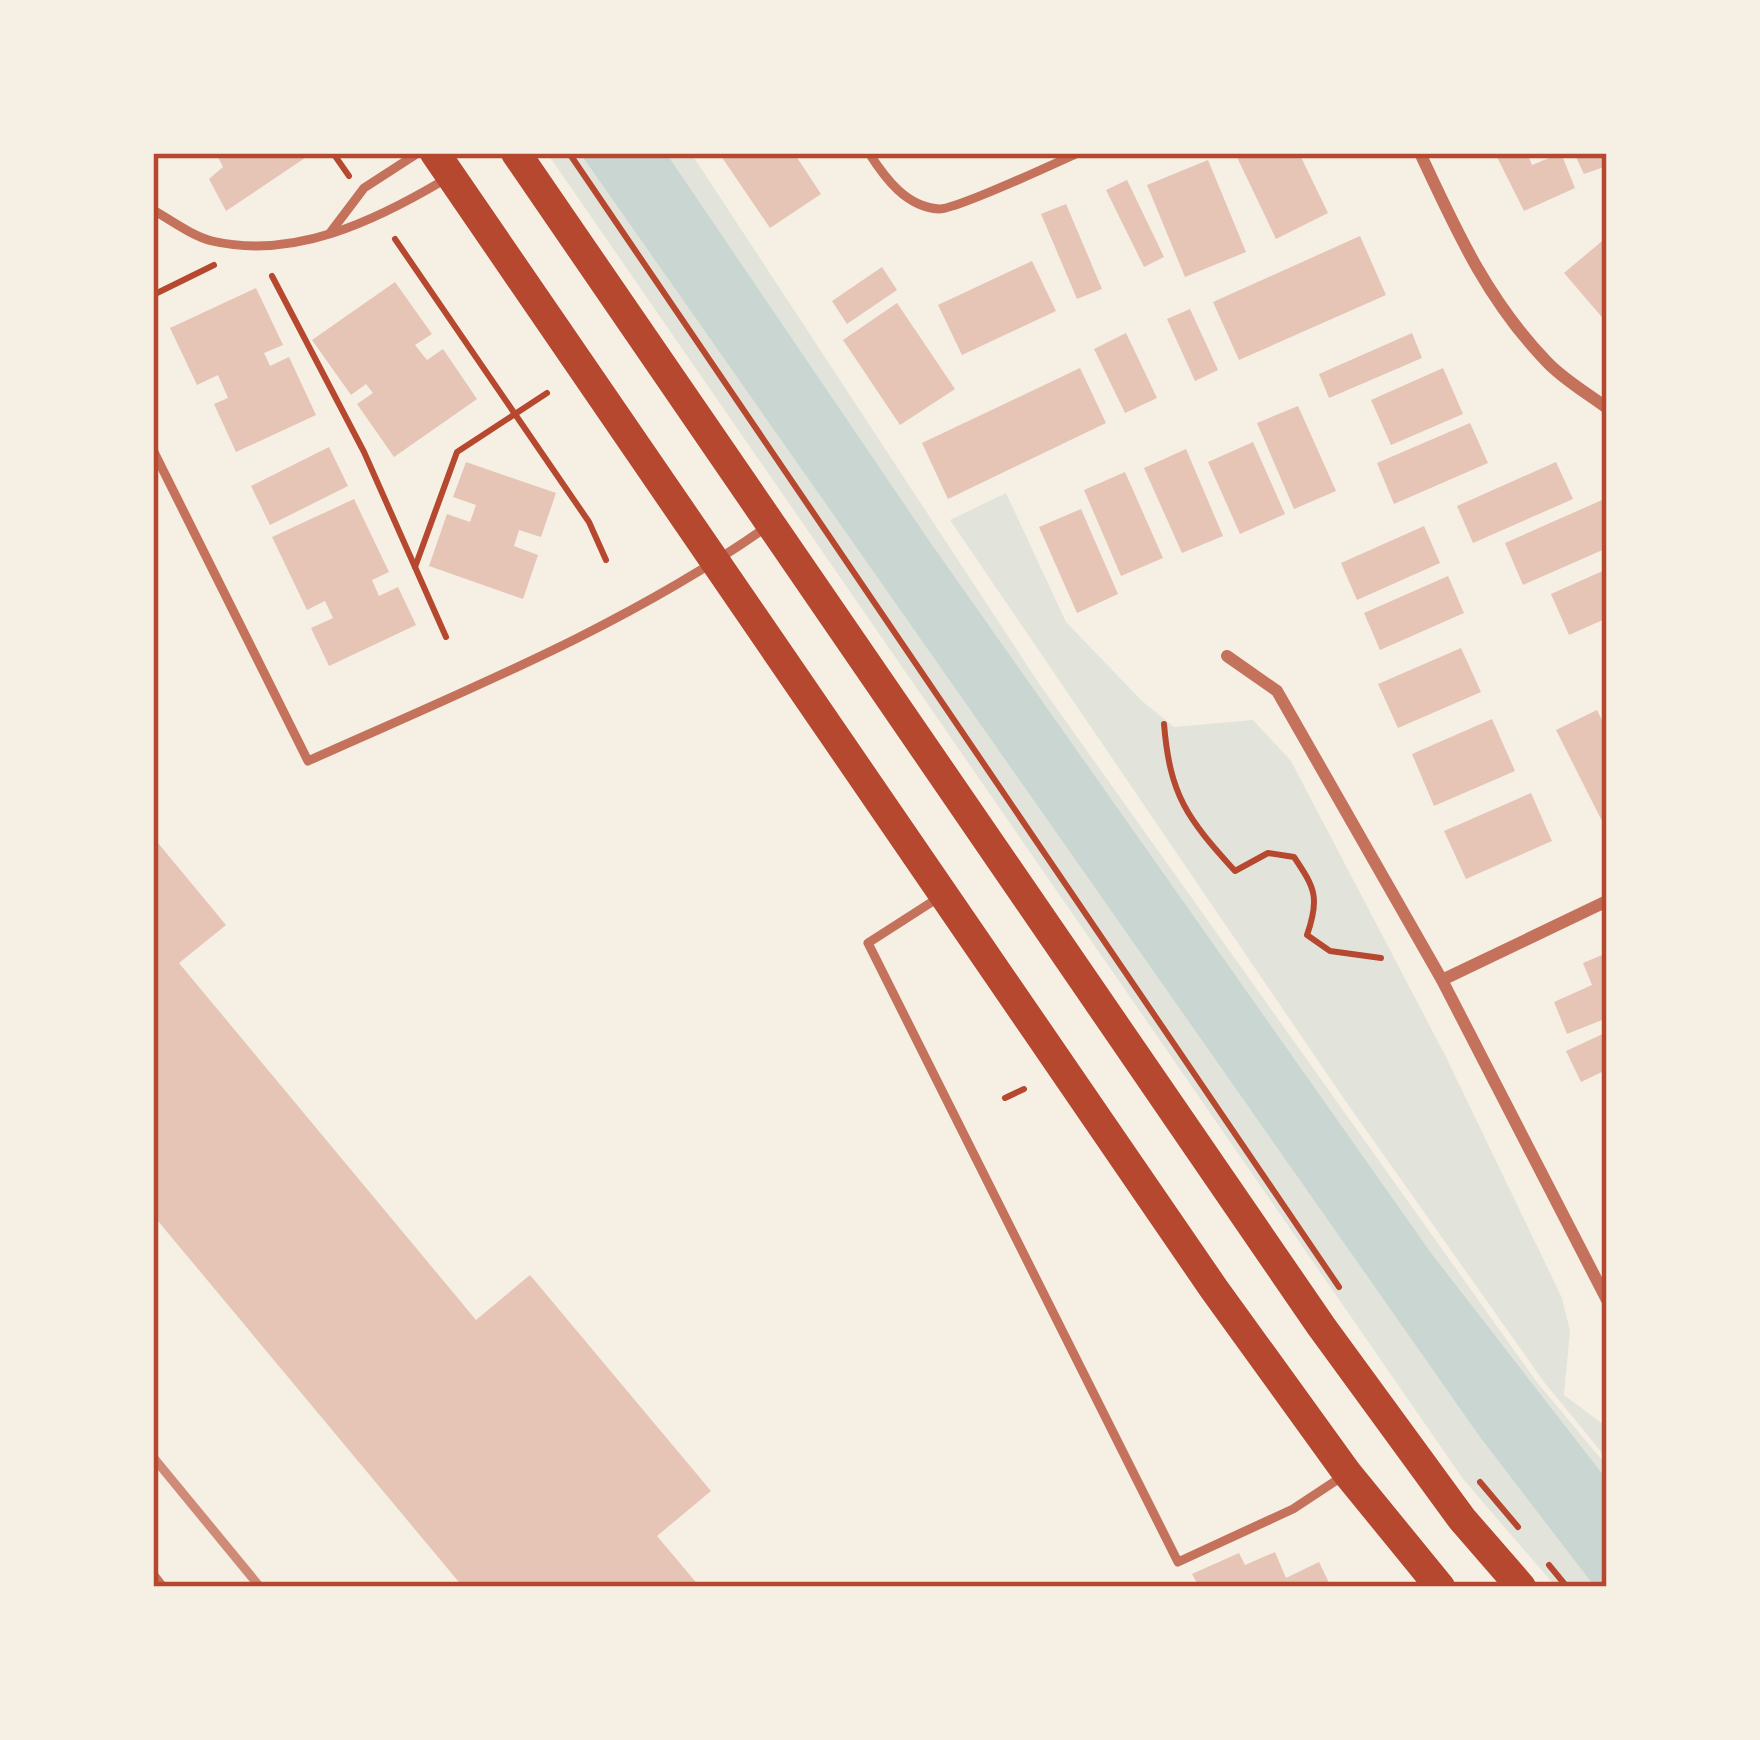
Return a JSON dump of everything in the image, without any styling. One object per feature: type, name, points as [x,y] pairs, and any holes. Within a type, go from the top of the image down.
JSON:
[{"type":"main road","points":[[516,153],[1321,1326],[1462,1519],[1521,1587]]},
{"type":"main road","points":[[442,165],[1214,1289],[1347,1473],[1440,1587]]},
{"type":"street","points":[[1420,153],[1475,270],[1511,320],[1550,365],[1607,408]]},
{"type":"street","points":[[1227,656],[1277,691],[1442,980],[1607,1300]]},
{"type":"street","points":[[1442,980],[1607,901]]},
{"type":"lane","points":[[330,233],[364,188],[418,153]]},
{"type":"lane","points":[[869,153],[887,180],[913,202],[942,210],[1078,153]]},
{"type":"lane","points":[[153,210],[210,241],[286,245],[374,220],[442,165]]},
{"type":"lane","points":[[153,450],[308,761],[582,638],[715,563],[769,525]]},
{"type":"lane","points":[[942,896],[868,943],[1178,1562],[1293,1509],[1347,1473]]},
{"type":"lane","points":[[153,1574],[164,1587]]},
{"type":"path","points":[[333,153],[351,179]]},
{"type":"path","points":[[569,153],[1346,1297]]},
{"type":"path","points":[[395,239],[589,522],[606,560]]},
{"type":"path","points":[[153,295],[214,265]]},
{"type":"path","points":[[272,276],[364,452],[446,637]]},
{"type":"path","points":[[416,566],[457,452],[547,393]]},
{"type":"path","points":[[1164,724],[1168,771],[1182,802],[1201,833],[1235,871],[1268,853],[1294,856],[1312,883],[1316,909],[1307,935],[1330,951],[1382,958]]},
{"type":"path","points":[[1005,1098],[1024,1089]]},
{"type":"path","points":[[1476,1478],[1520,1530]]},
{"type":"path","points":[[1535,1548],[1567,1587]]},
{"type":"shaded area","points":[[547,153],[691,153],[1040,685],[1536,1381],[1607,1466],[1607,1587],[1556,1587],[1463,1479]]},
{"type":"shaded area","points":[[580,153],[666,153],[930,542],[1431,1253],[1607,1480],[1607,1587],[1595,1587],[1480,1437]]},
{"type":"shaded area","points":[[1006,493],[1066,622],[1142,701],[1174,727],[1253,720],[1291,761],[1446,1057],[1562,1298],[1570,1331],[1564,1395],[1607,1427],[1607,1459],[1544,1382],[1342,1096],[950,520]]},
{"type":"building","points":[[216,153],[308,156],[226,211],[209,179],[223,167]]},
{"type":"building","points":[[719,153],[794,153],[821,194],[770,228]]},
{"type":"building","points":[[1235,153],[1299,153],[1328,213],[1276,239]]},
{"type":"building","points":[[1495,153],[1527,153],[1532,165],[1561,153],[1575,188],[1524,211]]},
{"type":"building","points":[[1574,153],[1607,153],[1607,166],[1584,174]]},
{"type":"building","points":[[1208,160],[1246,252],[1185,277],[1147,185]]},
{"type":"building","points":[[1127,180],[1164,257],[1144,267],[1106,190]]},
{"type":"building","points":[[1066,204],[1102,289],[1077,299],[1041,214]]},
{"type":"building","points":[[1360,236],[1386,295],[1239,360],[1213,302]]},
{"type":"building","points":[[1607,237],[1607,323],[1564,273]]},
{"type":"building","points":[[1032,261],[1056,311],[962,355],[938,305]]},
{"type":"building","points":[[882,267],[897,290],[847,324],[832,301]]},
{"type":"building","points":[[395,282],[432,334],[415,345],[427,360],[443,349],[477,399],[394,457],[357,404],[373,393],[366,384],[351,395],[312,340]]},
{"type":"building","points":[[256,288],[283,345],[264,353],[270,366],[289,357],[316,415],[236,452],[214,404],[228,398],[218,375],[197,385],[170,328]]},
{"type":"building","points":[[897,303],[955,389],[900,425],[843,340]]},
{"type":"building","points":[[1190,309],[1218,370],[1195,381],[1167,319]]},
{"type":"building","points":[[1126,333],[1157,398],[1125,413],[1094,349]]},
{"type":"building","points":[[1412,333],[1422,358],[1329,398],[1319,374]]},
{"type":"building","points":[[1080,368],[1106,423],[948,499],[922,443]]},
{"type":"building","points":[[1443,368],[1463,414],[1391,445],[1371,400]]},
{"type":"building","points":[[1298,406],[1336,491],[1294,509],[1257,423]]},
{"type":"building","points":[[1470,423],[1488,463],[1394,504],[1377,463]]},
{"type":"building","points":[[1253,442],[1285,514],[1240,534],[1208,462]]},
{"type":"building","points":[[329,447],[348,486],[270,525],[251,486]]},
{"type":"building","points":[[1186,449],[1223,536],[1182,553],[1144,468]]},
{"type":"building","points":[[466,462],[556,493],[541,537],[519,530],[514,546],[538,555],[523,599],[429,566],[447,514],[470,522],[476,505],[453,497]]},
{"type":"building","points":[[1556,462],[1573,499],[1473,543],[1457,506]]},
{"type":"building","points":[[1125,472],[1163,558],[1121,576],[1084,490]]},
{"type":"building","points":[[354,499],[389,572],[372,580],[379,596],[398,587],[416,625],[329,666],[311,628],[333,618],[325,601],[307,610],[272,537]]},
{"type":"building","points":[[1602,500],[1607,511],[1607,548],[1523,585],[1505,543]]},
{"type":"building","points":[[1081,509],[1118,594],[1077,613],[1039,527]]},
{"type":"building","points":[[1424,526],[1440,563],[1357,600],[1341,563]]},
{"type":"building","points":[[1607,569],[1607,618],[1569,635],[1551,594]]},
{"type":"building","points":[[1448,576],[1464,613],[1380,650],[1364,613]]},
{"type":"building","points":[[1461,648],[1481,692],[1398,728],[1378,684]]},
{"type":"building","points":[[1597,710],[1607,730],[1607,821],[1603,823],[1556,730]]},
{"type":"building","points":[[1492,719],[1515,771],[1434,806],[1412,754]]},
{"type":"building","points":[[1531,793],[1552,841],[1466,879],[1444,831]]},
{"type":"building","points":[[153,837],[226,925],[179,963],[476,1320],[530,1275],[711,1491],[657,1536],[700,1587],[463,1587],[153,1215]]},
{"type":"building","points":[[1607,953],[1607,1018],[1567,1034],[1554,1002],[1592,985],[1583,963]]},
{"type":"building","points":[[1607,1032],[1607,1082],[1602,1072],[1581,1082],[1566,1051]]},
{"type":"building","points":[[1275,1552],[1286,1578],[1319,1562],[1331,1587],[1199,1587],[1192,1574],[1239,1553],[1245,1565]]},
{"type":"railway","points":[[153,1457],[260,1587]]}]
